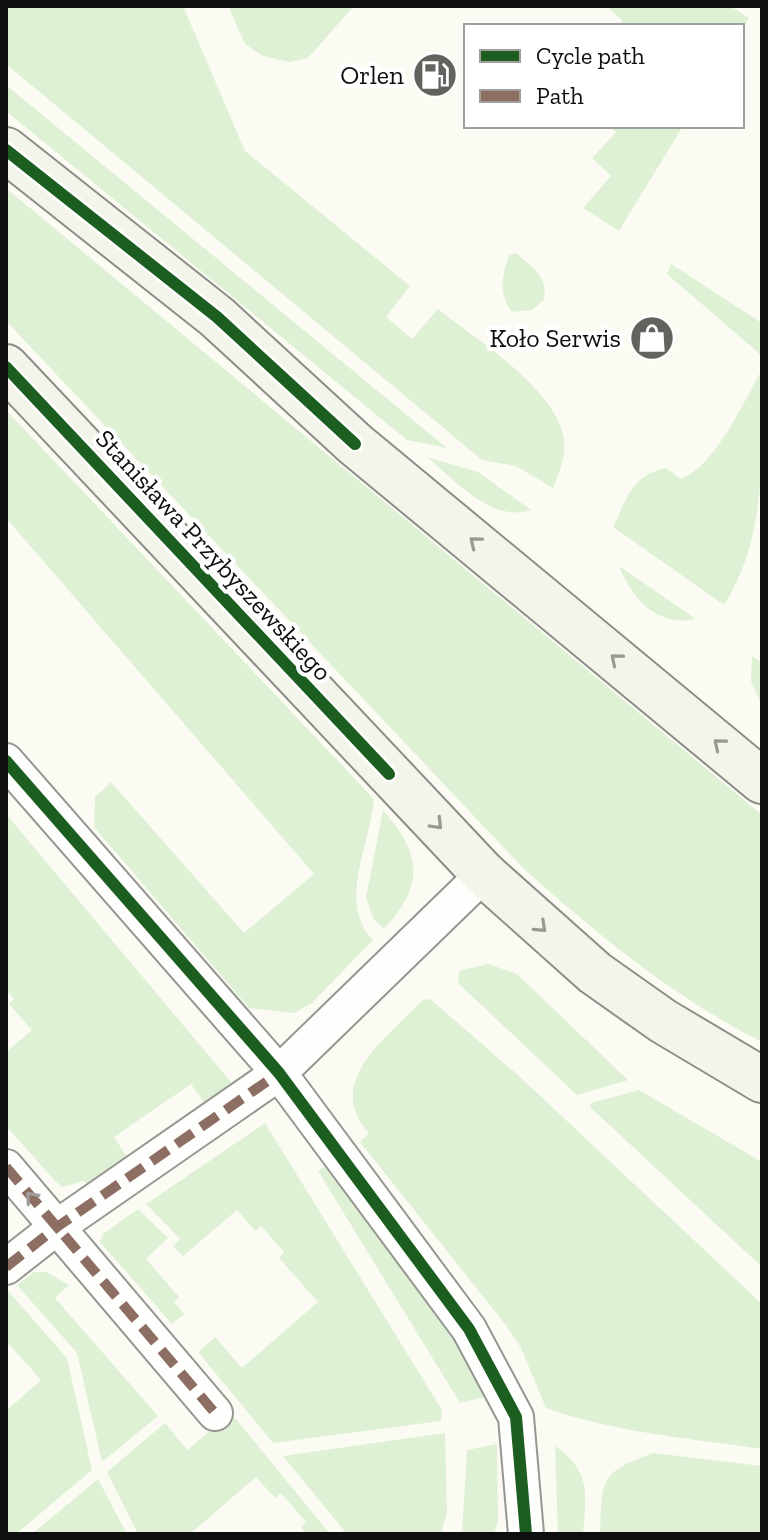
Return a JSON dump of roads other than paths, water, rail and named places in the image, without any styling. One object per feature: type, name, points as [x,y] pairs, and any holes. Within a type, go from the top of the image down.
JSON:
[{"type":"street","points":[[6,150],[217,317],[366,453],[762,781]]},
{"type":"street","name":"Stanisława Przybyszewskiego","points":[[6,367],[484,874],[595,973],[663,1021],[762,1080]]},
{"type":"street","points":[[6,761],[279,1073],[469,1329],[516,1417],[526,1534]]},
{"type":"street","points":[[6,1267],[57,1227],[279,1073],[484,874]]},
{"type":"street","points":[[6,1167],[215,1413]]},
{"type":"place","name":"Orlen","points":[[435,75]]},
{"type":"place","name":"Koło Serwis","points":[[652,338]]}]
